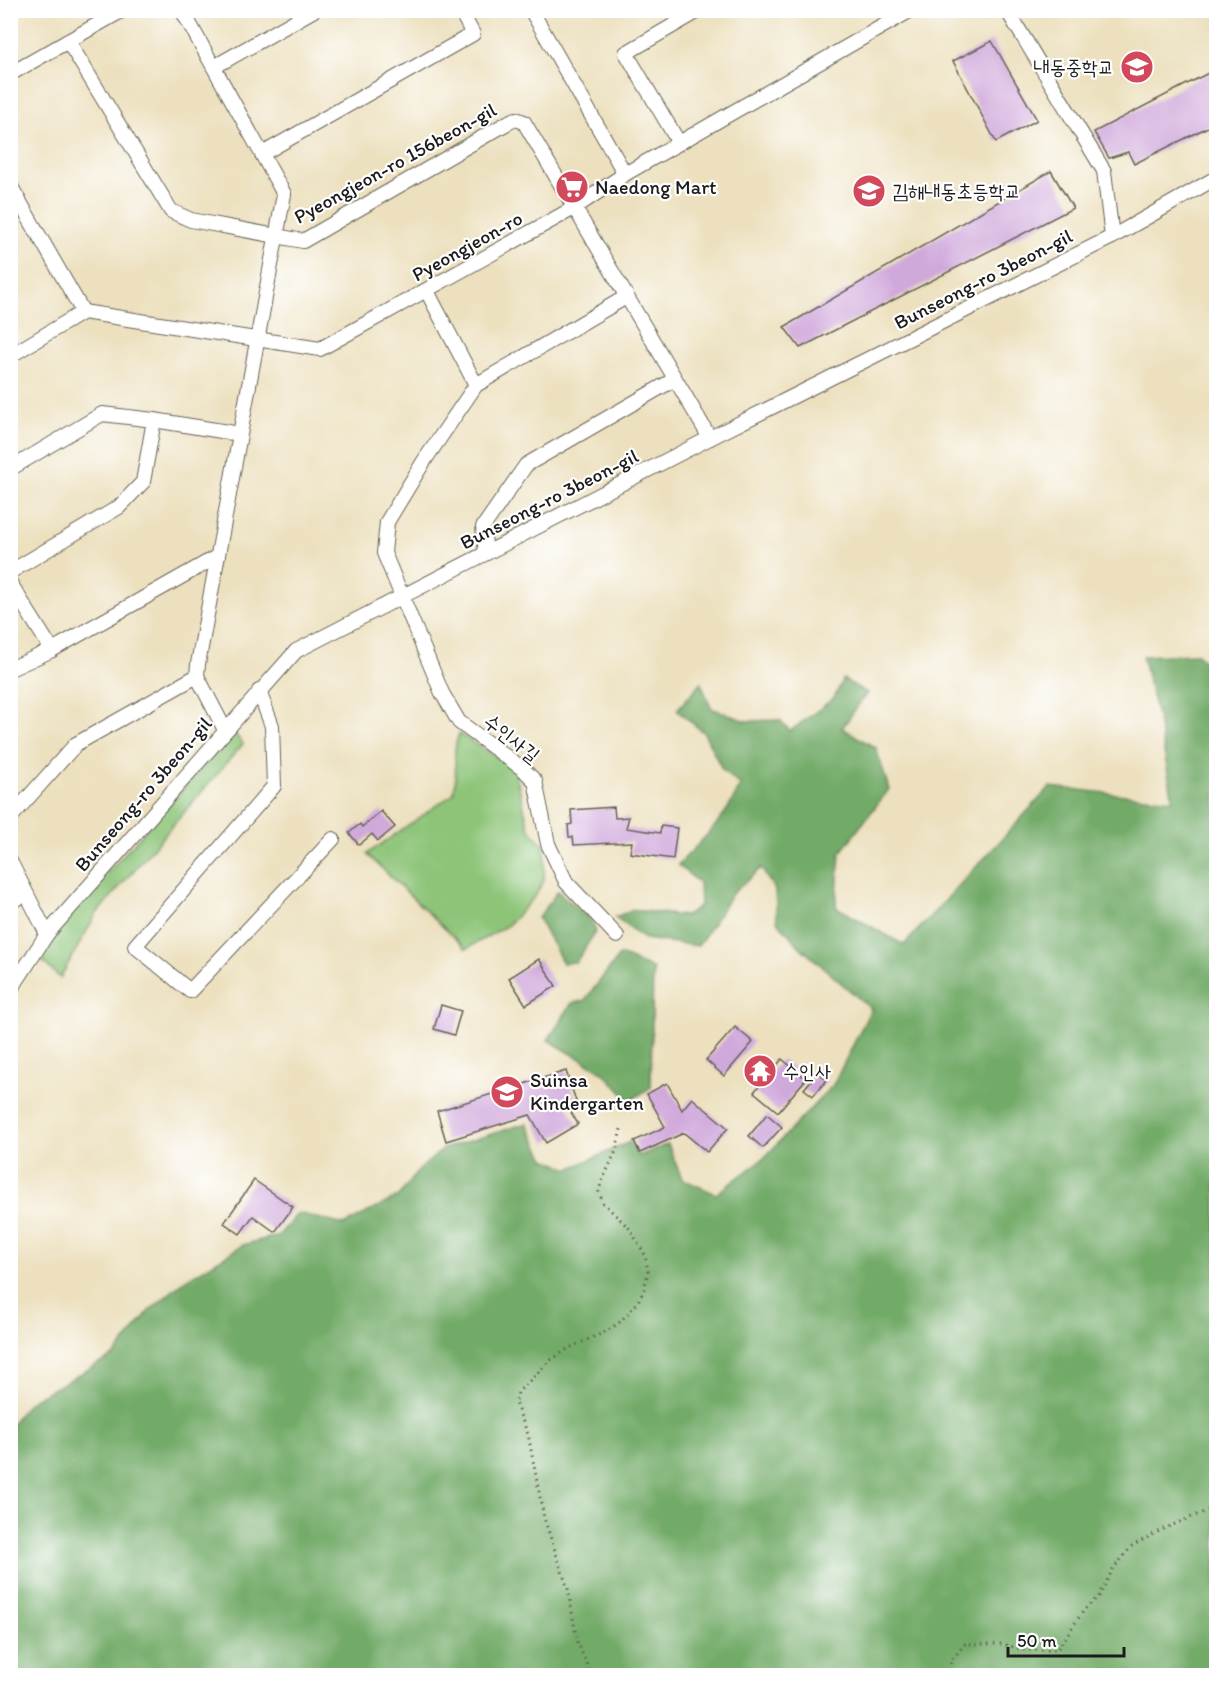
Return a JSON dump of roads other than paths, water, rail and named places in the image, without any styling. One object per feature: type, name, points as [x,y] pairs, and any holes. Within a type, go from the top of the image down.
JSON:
[{"type":"street","points":[[10,74],[123,10]]},
{"type":"street","points":[[182,10],[284,194],[197,676],[225,730]]},
{"type":"street","points":[[214,67],[314,10]]},
{"type":"street","points":[[262,154],[474,34],[460,10]]},
{"type":"street","points":[[531,10],[626,174]]},
{"type":"street","points":[[679,143],[626,53],[700,10]]},
{"type":"street","name":"Pyeongjeon-ro","points":[[83,312],[320,349],[574,208],[626,174],[911,10]]},
{"type":"street","points":[[1007,10],[1104,171],[1112,237]]},
{"type":"street","name":"Pyeongjeon-ro 156beon-gil","points":[[68,41],[171,211],[191,220],[303,241],[516,119],[524,122],[528,127],[574,208]]},
{"type":"street","name":"Bunseong-ro 3beon-gil","points":[[10,991],[47,934],[296,651],[710,438],[1112,237],[1216,178]]},
{"type":"street","points":[[10,185],[83,312],[10,356]]},
{"type":"street","points":[[574,208],[710,438]]},
{"type":"street","points":[[427,291],[476,385],[626,297]]},
{"type":"street","points":[[486,553],[483,527],[526,465],[675,379]]},
{"type":"street","name":"수인사길","points":[[476,385],[387,522],[384,553],[442,693],[459,722],[535,781],[548,844],[566,882],[617,936]]},
{"type":"street","points":[[10,469],[102,414],[240,434]]},
{"type":"street","points":[[10,572],[119,507],[137,490],[143,482],[154,420]]},
{"type":"street","points":[[10,669],[52,650],[218,556]]},
{"type":"street","points":[[10,583],[52,650]]},
{"type":"street","points":[[10,818],[76,744],[197,676]]},
{"type":"street","points":[[259,691],[272,726],[274,786],[135,945],[190,991],[333,839]]},
{"type":"street","points":[[10,861],[47,934]]},
{"type":"street","points":[[10,901],[26,895]]},
{"type":"place","name":"내동중학교","points":[[1137,67]]},
{"type":"place","name":"Naedong Mart","points":[[572,187]]},
{"type":"place","name":"김해내동초등학교","points":[[869,191]]},
{"type":"place","name":"수인사","points":[[760,1071]]},
{"type":"place","name":"Suinsa Kindergarten","points":[[507,1092]]}]
